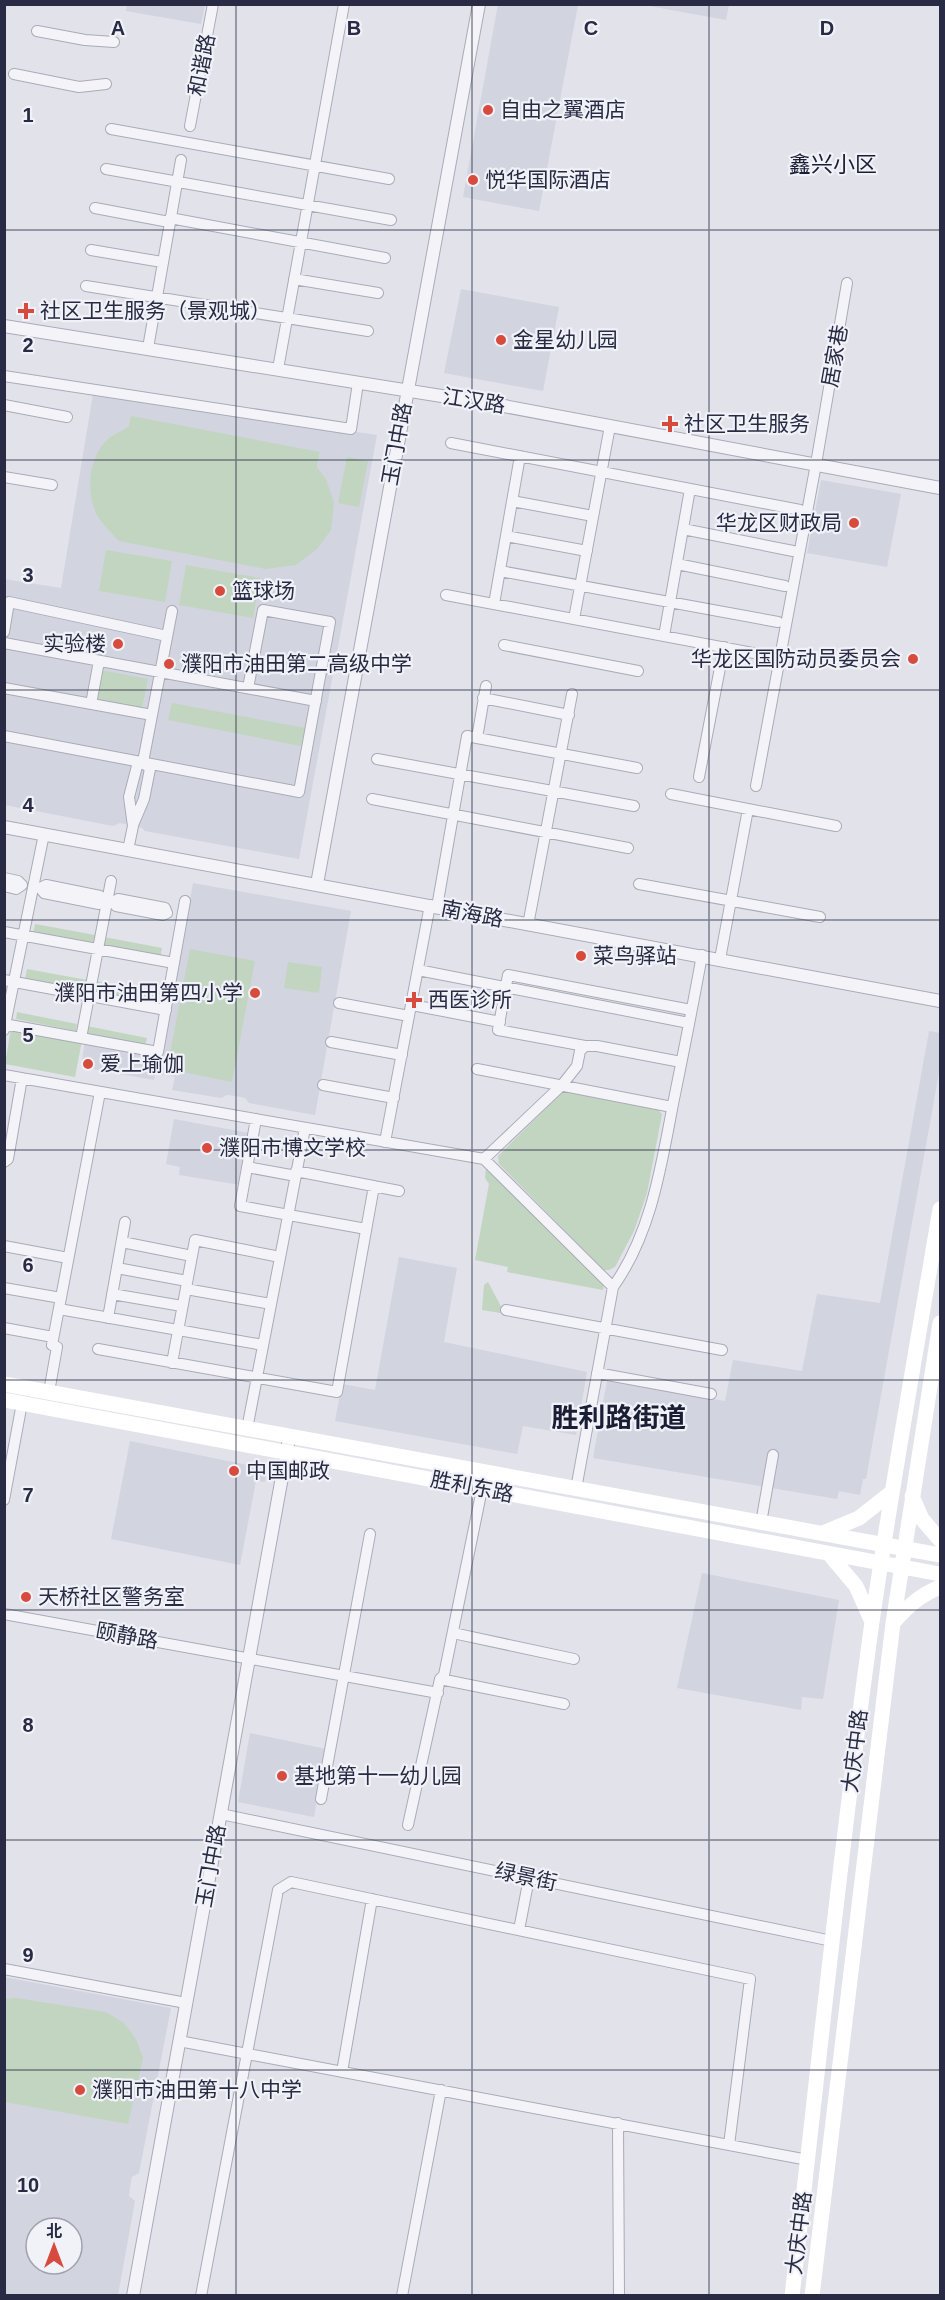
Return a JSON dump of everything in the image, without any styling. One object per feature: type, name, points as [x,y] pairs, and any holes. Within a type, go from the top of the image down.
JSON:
[{"type":"main road","name":"大庆中路","points":[[792,2295],[832,1941],[872,1622],[940,1209]]},
{"type":"main road","name":"大庆中路","points":[[812,2295],[893,1623],[940,1323]]},
{"type":"main road","name":"胜利东路","points":[[4,1384],[247,1429],[288,1444],[482,1489],[940,1574]]},
{"type":"main road","name":"胜利东路","points":[[4,1400],[576,1489],[940,1555]]},
{"type":"main road","points":[[820,1534],[860,1518],[892,1492]]},
{"type":"main road","points":[[912,1496],[922,1519],[940,1540]]},
{"type":"main road","points":[[829,1554],[856,1586],[872,1622]]},
{"type":"main road","points":[[893,1623],[910,1604],[940,1587]]},
{"type":"street","name":"和谐路","points":[[190,126],[213,4]]},
{"type":"street","points":[[278,369],[344,4]]},
{"type":"street","name":"玉门中路","points":[[317,884],[479,4]]},
{"type":"street","points":[[37,31],[85,40],[114,42]]},
{"type":"street","points":[[14,74],[80,87],[106,84]]},
{"type":"street","points":[[111,129],[388,179]]},
{"type":"street","points":[[148,348],[181,160]]},
{"type":"street","points":[[106,169],[391,220]]},
{"type":"street","points":[[95,208],[385,258]]},
{"type":"street","points":[[91,250],[162,262]]},
{"type":"street","points":[[294,279],[378,293]]},
{"type":"street","name":"居家巷","points":[[756,786],[847,283]]},
{"type":"street","points":[[86,286],[368,332]]},
{"type":"street","name":"江汉路","points":[[4,326],[407,390],[940,488]]},
{"type":"street","points":[[4,376],[351,429],[358,383]]},
{"type":"street","points":[[4,405],[67,417]]},
{"type":"street","points":[[574,619],[610,426]]},
{"type":"street","points":[[451,443],[800,510]]},
{"type":"street","points":[[494,604],[520,456]]},
{"type":"street","points":[[4,477],[52,485]]},
{"type":"street","points":[[664,636],[690,489]]},
{"type":"street","points":[[512,501],[593,516]]},
{"type":"street","points":[[683,529],[793,551]]},
{"type":"street","points":[[506,536],[587,551]]},
{"type":"street","points":[[676,564],[785,586]]},
{"type":"street","points":[[500,571],[778,622]]},
{"type":"street","points":[[446,595],[780,658]]},
{"type":"street","points":[[4,632],[9,603],[167,636]]},
{"type":"street","points":[[4,736],[299,792],[330,622],[263,610],[248,688]]},
{"type":"street","points":[[128,850],[133,826],[129,797],[136,766],[143,762],[172,611]]},
{"type":"street","points":[[4,644],[316,701]]},
{"type":"street","points":[[504,645],[638,671]]},
{"type":"street","points":[[699,777],[724,647]]},
{"type":"street","points":[[91,704],[99,661]]},
{"type":"street","points":[[477,738],[486,686]]},
{"type":"street","points":[[4,688],[152,715]]},
{"type":"street","points":[[528,925],[572,694]]},
{"type":"street","points":[[483,698],[568,715]]},
{"type":"street","points":[[385,1142],[418,970],[454,815],[467,736],[638,768]]},
{"type":"street","points":[[377,759],[634,807]]},
{"type":"street","points":[[671,794],[836,826]]},
{"type":"street","points":[[372,799],[628,848]]},
{"type":"street","points":[[720,958],[748,809]]},
{"type":"street","name":"南海路","points":[[4,826],[528,925],[720,958],[940,1001]]},
{"type":"street","points":[[44,834],[37,888],[9,980],[5,1026],[158,1052],[185,901]]},
{"type":"street","points":[[4,878],[18,880],[22,885],[37,888],[46,885],[100,896],[108,901],[117,899],[165,908],[167,913],[183,916]]},
{"type":"street","points":[[81,1038],[111,881]]},
{"type":"street","points":[[639,884],[820,917]]},
{"type":"street","points":[[4,886],[16,889],[22,885]]},
{"type":"street","points":[[4,932],[174,963]]},
{"type":"street","points":[[576,1489],[613,1287],[621,1276],[645,1226],[656,1185],[702,955]]},
{"type":"street","points":[[418,970],[689,1023]]},
{"type":"street","points":[[681,1062],[498,1030],[508,975],[691,1010]]},
{"type":"street","points":[[9,980],[166,1010]]},
{"type":"street","points":[[339,1003],[500,1022]]},
{"type":"street","points":[[332,1042],[402,1055]]},
{"type":"street","points":[[484,1159],[562,1085],[574,1071],[580,1051],[585,1046]]},
{"type":"street","points":[[477,1069],[672,1107]]},
{"type":"street","points":[[4,1075],[484,1159],[613,1287]]},
{"type":"street","points":[[4,1162],[8,1159],[22,1078]]},
{"type":"street","points":[[324,1085],[394,1098]]},
{"type":"street","points":[[49,1392],[57,1347],[52,1345],[53,1337],[100,1092]]},
{"type":"street","points":[[256,1119],[240,1206],[366,1229]]},
{"type":"street","points":[[247,1429],[305,1128]]},
{"type":"street","points":[[247,1167],[399,1191]]},
{"type":"street","points":[[98,1349],[337,1392],[374,1186]]},
{"type":"street","points":[[108,1318],[125,1222]]},
{"type":"street","points":[[172,1363],[195,1240],[280,1257]]},
{"type":"street","points":[[122,1242],[192,1256]]},
{"type":"street","points":[[4,1246],[68,1258]]},
{"type":"street","points":[[117,1268],[271,1304]]},
{"type":"street","points":[[4,1288],[108,1318],[263,1345]]},
{"type":"street","points":[[112,1294],[183,1306]]},
{"type":"street","points":[[506,1310],[722,1350]]},
{"type":"street","points":[[4,1328],[53,1337]]},
{"type":"street","points":[[597,1373],[711,1394]]},
{"type":"street","points":[[4,1500],[22,1403]]},
{"type":"street","name":"玉门中路","points":[[133,2295],[288,1444]]},
{"type":"street","points":[[760,1523],[773,1455]]},
{"type":"street","points":[[408,1825],[440,1679],[444,1675],[482,1489]]},
{"type":"street","points":[[321,1799],[370,1534]]},
{"type":"street","name":"颐静路","points":[[4,1614],[438,1693]]},
{"type":"street","points":[[453,1633],[574,1659]]},
{"type":"street","points":[[440,1679],[564,1704]]},
{"type":"street","name":"绿景街","points":[[220,1814],[832,1941]]},
{"type":"street","points":[[519,1930],[529,1878]]},
{"type":"street","points":[[201,2295],[278,1890],[291,1882],[750,1978],[729,2145]]},
{"type":"street","points":[[342,2072],[372,1899]]},
{"type":"street","points":[[4,1969],[186,2002]]},
{"type":"street","points":[[179,2041],[808,2160]]},
{"type":"street","points":[[402,2295],[441,2090]]},
{"type":"street","points":[[618,2123],[619,2295]]},
{"type":"shaded area","points":[[127,4],[205,5],[201,24],[126,11]]},
{"type":"shaded area","points":[[498,4],[578,5],[539,211],[463,197]]},
{"type":"shaded area","points":[[644,5],[729,5],[726,20]]},
{"type":"shaded area","name":"金星幼儿园","points":[[461,289],[559,307],[543,391],[444,373]]},
{"type":"shaded area","name":"濮阳市油田第二高级中学","points":[[93,394],[377,435],[299,859],[145,831],[142,828],[120,823],[113,826],[5,805],[4,579],[61,588]],"holes":[[[129,426],[320,453],[317,467],[326,479],[93,463],[107,440]]]},
{"type":"shaded area","name":"华龙区财政局","points":[[821,480],[901,494],[887,567],[807,553]]},
{"type":"shaded area","name":"濮阳市油田第四小学","points":[[193,883],[351,911],[315,1115],[249,1103],[245,1098],[236,1096],[227,1095],[221,1098],[172,1090],[175,1077],[159,1074]]},
{"type":"shaded area","points":[[929,1031],[940,1033],[940,1067],[866,1479],[863,1479],[860,1495],[839,1491],[837,1499],[593,1458],[607,1381],[725,1401],[733,1360],[802,1371],[817,1294],[880,1303]]},
{"type":"shaded area","points":[[85,1041],[159,1055],[154,1080],[81,1067]]},
{"type":"shaded area","name":"濮阳市博文学校","points":[[174,1119],[249,1133],[240,1185],[179,1175],[180,1167],[166,1164]]},
{"type":"shaded area","points":[[399,1257],[457,1268],[444,1342],[587,1372],[576,1435],[523,1426],[517,1454],[335,1421],[342,1384],[375,1390]]},
{"type":"shaded area","points":[[130,1441],[267,1469],[265,1482],[256,1481],[240,1565],[111,1539]]},
{"type":"shaded area","points":[[702,1573],[839,1600],[823,1699],[802,1697],[801,1710],[677,1688]]},
{"type":"shaded area","name":"基地第十一幼儿园","points":[[250,1733],[326,1749],[314,1817],[238,1802]]},
{"type":"shaded area","name":"濮阳市油田第十八中学","points":[[4,1977],[171,2008],[139,2173],[132,2177],[130,2187],[129,2196],[135,2201],[118,2295],[5,2295]]},
{"type":"green space","points":[[131,416],[320,452],[317,467],[326,479],[334,503],[331,530],[317,549],[296,565],[266,569],[119,541],[96,513],[90,480],[94,461],[103,445],[109,438],[129,426]]},
{"type":"green space","points":[[347,457],[368,461],[359,507],[338,503]]},
{"type":"green space","name":"篮球场","points":[[106,550],[172,561],[165,602],[99,591]]},
{"type":"green space","name":"篮球场","points":[[186,565],[260,578],[253,618],[179,605]]},
{"type":"green space","points":[[101,670],[148,679],[142,708],[96,699]]},
{"type":"green space","points":[[172,703],[305,728],[301,746],[168,720]]},
{"type":"green space","points":[[35,924],[95,935],[93,946],[33,934]]},
{"type":"green space","points":[[104,937],[162,948],[160,959],[101,947]]},
{"type":"green space","points":[[190,949],[255,961],[232,1082],[167,1069]]},
{"type":"green space","points":[[288,962],[322,967],[319,993],[284,988]]},
{"type":"green space","points":[[27,969],[87,980],[85,990],[25,979]]},
{"type":"green space","points":[[95,981],[154,993],[152,1004],[93,993]]},
{"type":"green space","points":[[17,1012],[77,1024],[76,1031],[16,1019]]},
{"type":"green space","points":[[87,1026],[147,1038],[145,1046],[85,1034]]},
{"type":"green space","points":[[11,1028],[82,1040],[75,1077],[5,1064]]},
{"type":"green space","points":[[566,1092],[658,1110],[662,1114],[647,1193],[634,1231],[615,1267],[609,1270],[604,1270],[499,1164],[498,1156],[561,1093]]},
{"type":"green space","points":[[486,1167],[604,1283],[603,1290],[507,1272],[508,1267],[475,1260],[489,1184],[485,1178]]},
{"type":"green space","points":[[488,1282],[504,1312],[482,1310],[484,1285]]},
{"type":"green space","points":[[16,1998],[106,2012],[124,2023],[136,2039],[143,2058],[128,2124],[5,2102],[5,1999]]},
{"type":"place","name":"自由之翼酒店","points":[[488,110]]},
{"type":"place","name":"悦华国际酒店","points":[[473,180]]},
{"type":"place","name":"社区卫生服务（景观城）","points":[[26,311]]},
{"type":"place","name":"金星幼儿园","points":[[501,340]]},
{"type":"place","name":"社区卫生服务","points":[[670,424]]},
{"type":"place","name":"华龙区财政局","points":[[854,523]]},
{"type":"place","name":"篮球场","points":[[220,591]]},
{"type":"place","name":"实验楼","points":[[118,644]]},
{"type":"place","name":"华龙区国防动员委员会","points":[[913,659]]},
{"type":"place","name":"濮阳市油田第二高级中学","points":[[169,664]]},
{"type":"place","name":"菜鸟驿站","points":[[581,956]]},
{"type":"place","name":"濮阳市油田第四小学","points":[[255,993]]},
{"type":"place","name":"西医诊所","points":[[414,1000]]},
{"type":"place","name":"爱上瑜伽","points":[[88,1064]]},
{"type":"place","name":"濮阳市博文学校","points":[[207,1148]]},
{"type":"place","name":"中国邮政","points":[[234,1471]]},
{"type":"place","name":"天桥社区警务室","points":[[26,1597]]},
{"type":"place","name":"基地第十一幼儿园","points":[[282,1776]]},
{"type":"place","name":"濮阳市油田第十八中学","points":[[80,2090]]},
{"type":"district","name":"鑫兴小区","points":[[833,164]]},
{"type":"district","name":"胜利路街道","points":[[619,1418]]}]
